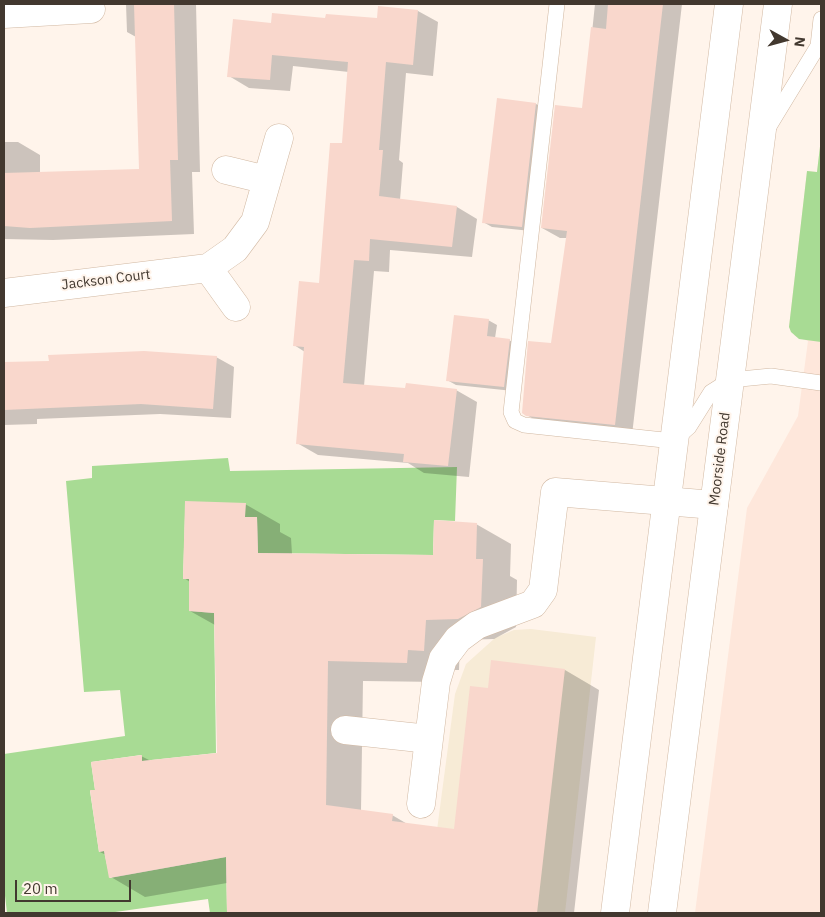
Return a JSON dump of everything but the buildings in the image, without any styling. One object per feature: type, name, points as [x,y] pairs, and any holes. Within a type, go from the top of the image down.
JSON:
[{"type":"street","points":[[614,913],[729,4]]},
{"type":"street","name":"Moorside Road","points":[[662,913],[778,4]]},
{"type":"street","points":[[4,14],[91,9]]},
{"type":"street","name":"Jackson Court","points":[[4,293],[208,268],[235,250],[255,222],[279,138]]},
{"type":"street","points":[[226,170],[267,180]]},
{"type":"street","points":[[208,268],[236,307]]},
{"type":"street","points":[[421,804],[436,682],[443,659],[458,640],[477,625],[533,604],[543,590],[555,492],[714,505]]},
{"type":"street","points":[[345,730],[429,739]]},
{"type":"lane","points":[[557,4],[511,412],[515,421],[524,425],[673,441],[689,428],[711,392],[730,380],[771,376],[821,383]]},
{"type":"lane","points":[[762,139],[818,46],[821,19]]},
{"type":"shaded area","points":[[821,138],[821,913],[695,913],[747,508],[798,416],[808,341],[795,336],[789,327],[807,171],[817,172]]},
{"type":"shaded area","points":[[531,629],[596,637],[565,913],[426,913],[455,694],[466,664],[495,638],[514,630]]},
{"type":"green space","points":[[821,138],[821,342],[799,339],[791,332],[789,327],[807,171],[817,172]]},
{"type":"green space","points":[[228,458],[230,471],[457,467],[455,521],[434,520],[433,555],[258,553],[257,517],[245,517],[245,503],[185,516],[183,579],[189,579],[189,611],[214,613],[216,753],[142,761],[141,755],[91,762],[95,790],[90,791],[99,852],[104,851],[110,878],[226,857],[227,912],[233,913],[210,913],[208,899],[108,913],[7,913],[4,887],[4,754],[125,736],[120,690],[84,692],[66,481],[92,478],[92,466]]}]
